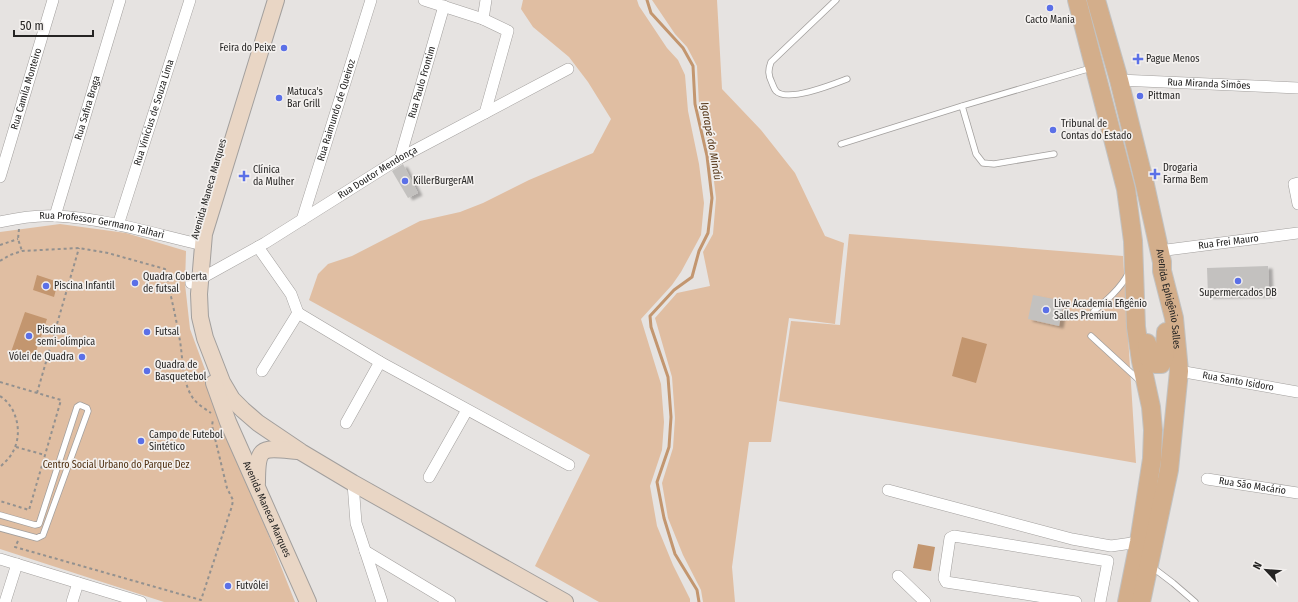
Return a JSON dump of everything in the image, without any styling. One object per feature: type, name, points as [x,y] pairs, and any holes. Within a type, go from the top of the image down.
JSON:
[{"type":"main road","name":"Avenida Maneca Marques","points":[[266,0],[199,220],[192,307],[198,339],[228,422],[308,602]]},
{"type":"main road","name":"Avenida Maneca Marques","points":[[198,244],[204,234],[276,0]]},
{"type":"main road","points":[[1078,0],[1126,189],[1149,358],[1152,362],[1158,365],[1163,362],[1166,349],[1162,271]]},
{"type":"main road","name":"Avenida Ephigênio Salles","points":[[1096,0],[1119,80],[1145,184],[1162,271],[1174,318],[1179,371],[1169,470],[1141,602]]},
{"type":"main road","points":[[1127,602],[1139,542],[1152,459],[1153,430],[1151,407],[1140,361],[1136,327],[1133,241]]},
{"type":"main road","name":"Avenida Maneca Marques","points":[[195,281],[205,338],[226,390],[232,399],[243,410],[258,423],[301,452],[353,483],[565,602]]},
{"type":"main road","points":[[257,489],[257,463],[258,459],[264,452],[274,449],[301,452]]},
{"type":"street","name":"Rua Camila Monteiro","points":[[0,178],[53,0]]},
{"type":"street","name":"Rua Safira Braga","points":[[55,216],[120,0]]},
{"type":"street","name":"Rua Vinícius de Souza Lima","points":[[118,225],[190,0]]},
{"type":"street","name":"Rua Raimundo de Queiroz","points":[[302,220],[371,0]]},
{"type":"street","points":[[424,0],[483,19],[508,31],[484,112]]},
{"type":"street","points":[[483,19],[486,0]]},
{"type":"street","name":"Rua Paulo Frontim","points":[[400,158],[444,6]]},
{"type":"street","name":"Rua Doutor Mendonça","points":[[195,281],[258,247],[400,158],[484,112],[568,69]]},
{"type":"street","name":"Rua Miranda Simões","points":[[1119,80],[1298,88]]},
{"type":"street","points":[[1298,183],[1294,184],[1298,204]]},
{"type":"street","name":"Rua Professor Germano Talhari","points":[[0,222],[17,218],[55,216],[118,225],[198,244]]},
{"type":"street","name":"Rua Frei Mauro","points":[[1159,250],[1298,233]]},
{"type":"street","points":[[258,247],[291,294],[298,313],[380,362],[569,465]]},
{"type":"street","points":[[262,371],[298,313]]},
{"type":"street","points":[[346,423],[380,362]]},
{"type":"street","name":"Rua Santo Isidoro","points":[[1179,371],[1298,392]]},
{"type":"street","points":[[429,477],[467,410]]},
{"type":"street","name":"Rua São Macário","points":[[1206,479],[1298,493]]},
{"type":"street","points":[[353,483],[356,522],[382,602]]},
{"type":"street","points":[[888,490],[1072,539],[1102,545],[1122,545],[1139,542]]},
{"type":"street","points":[[1076,602],[946,582],[944,578],[950,538],[954,536],[1108,561],[1100,602]]},
{"type":"street","points":[[365,552],[450,602]]},
{"type":"street","points":[[0,559],[138,602]]},
{"type":"street","points":[[5,602],[17,564]]},
{"type":"street","points":[[898,576],[925,602]]},
{"type":"street","points":[[72,602],[78,583]]},
{"type":"lane","points":[[836,0],[771,62],[768,69],[769,77],[776,92],[788,95],[804,94],[847,80]]},
{"type":"lane","points":[[841,144],[962,106],[1095,67]]},
{"type":"lane","points":[[962,106],[976,154],[983,163],[994,164],[1054,154]]},
{"type":"lane","points":[[1094,311],[1108,300],[1124,282],[1133,266]]},
{"type":"lane","points":[[1091,336],[1147,388]]},
{"type":"lane","points":[[0,515],[35,525],[40,523],[77,407],[80,405],[87,408],[88,410],[43,535],[37,538],[0,528]]},
{"type":"lane","points":[[1149,565],[1195,602]]},
{"type":"path","points":[[0,245],[18,239],[22,251]]},
{"type":"path","points":[[37,393],[79,248]]},
{"type":"path","points":[[0,261],[10,255],[22,251],[79,248],[108,253],[165,269],[176,318],[185,379],[192,396],[198,404],[212,414],[212,426],[227,488],[233,500],[201,600],[15,548],[20,534]]},
{"type":"path","points":[[0,382],[61,400],[25,522]]},
{"type":"path","points":[[0,396],[11,408],[17,420],[18,434],[16,447],[9,459],[0,467]]},
{"type":"path","points":[[16,447],[45,455]]},
{"type":"path","points":[[0,501],[29,510]]},
{"type":"green space","points":[[523,0],[637,0],[639,6],[667,48],[678,60],[685,75],[688,111],[699,164],[704,203],[701,235],[681,272],[672,285],[641,319],[661,384],[664,422],[662,450],[650,486],[657,526],[690,602],[599,602],[535,566],[590,455],[309,300],[318,274],[328,264],[352,256],[420,221],[460,212],[483,203],[529,180],[593,153],[611,119],[588,82],[569,57],[533,27],[521,9]]},
{"type":"green space","points":[[652,0],[717,0],[722,89],[761,130],[795,173],[825,236],[844,243],[835,324],[789,318],[771,442],[749,442],[732,567],[735,602],[703,602],[701,590],[683,555],[668,518],[662,483],[673,448],[675,418],[672,377],[655,318],[677,293],[710,286],[703,252],[713,234],[716,198],[711,156],[699,105],[697,66],[687,47],[675,34]]},
{"type":"green space","name":"Centro Social Urbano do Parque Dez","points":[[60,224],[126,233],[186,251],[185,284],[190,329],[234,448],[295,602],[164,602],[0,549],[0,232]]},
{"type":"green space","points":[[849,234],[1123,256],[1136,463],[779,401],[791,321],[840,325]]},
{"type":"shaded area","name":"Piscina Infantil","points":[[37,275],[58,282],[54,297],[33,290]]},
{"type":"shaded area","name":"Piscina semi-olímpica","points":[[25,312],[47,319],[33,360],[11,352]]},
{"type":"shaded area","points":[[962,337],[987,344],[976,383],[952,376]]},
{"type":"shaded area","points":[[918,544],[935,547],[931,571],[913,568]]},
{"type":"building","name":"KillerBurgerAM","points":[[403,164],[418,193],[408,198],[392,171]]},
{"type":"building","name":"Supermercados DB","points":[[1268,266],[1269,295],[1208,296],[1207,268]]},
{"type":"building","name":"Live Academia Efigênio Salles Premium","points":[[1033,295],[1064,301],[1059,326],[1028,319]]},
{"type":"waterway","name":"Igarapé do Mindú","points":[[647,0],[651,13],[683,48],[693,66],[695,104],[707,156],[712,198],[708,233],[699,251],[692,277],[674,290],[650,316],[651,327],[668,377],[671,417],[669,447],[657,482],[664,518],[675,554],[697,590],[699,602]]},
{"type":"place","name":"Cacto Mania","points":[[1050,8]]},
{"type":"place","name":"Feira do Peixe","points":[[284,48]]},
{"type":"place","name":"Pague Menos","points":[[1138,59]]},
{"type":"place","name":"Pittman","points":[[1140,96]]},
{"type":"place","name":"Matuca's Bar Grill","points":[[279,98]]},
{"type":"place","name":"Tribunal de Contas do Estado","points":[[1053,130]]},
{"type":"place","name":"Drogaria Farma Bem","points":[[1155,174]]},
{"type":"place","name":"Clínica da Mulher","points":[[244,176]]},
{"type":"place","name":"KillerBurgerAM","points":[[405,181]]},
{"type":"place","name":"Supermercados DB","points":[[1238,281]]},
{"type":"place","name":"Quadra Coberta de futsal","points":[[135,283]]},
{"type":"place","name":"Piscina Infantil","points":[[46,286]]},
{"type":"place","name":"Live Academia Efigênio Salles Premium","points":[[1046,310]]},
{"type":"place","name":"Futsal","points":[[147,332]]},
{"type":"place","name":"Piscina semi-olímpica","points":[[29,336]]},
{"type":"place","name":"Vólei de Quadra","points":[[82,357]]},
{"type":"place","name":"Quadra de Basquetebol","points":[[147,371]]},
{"type":"place","name":"Campo de Futebol Sintético","points":[[141,441]]},
{"type":"place","name":"Futvôlei","points":[[228,586]]}]
